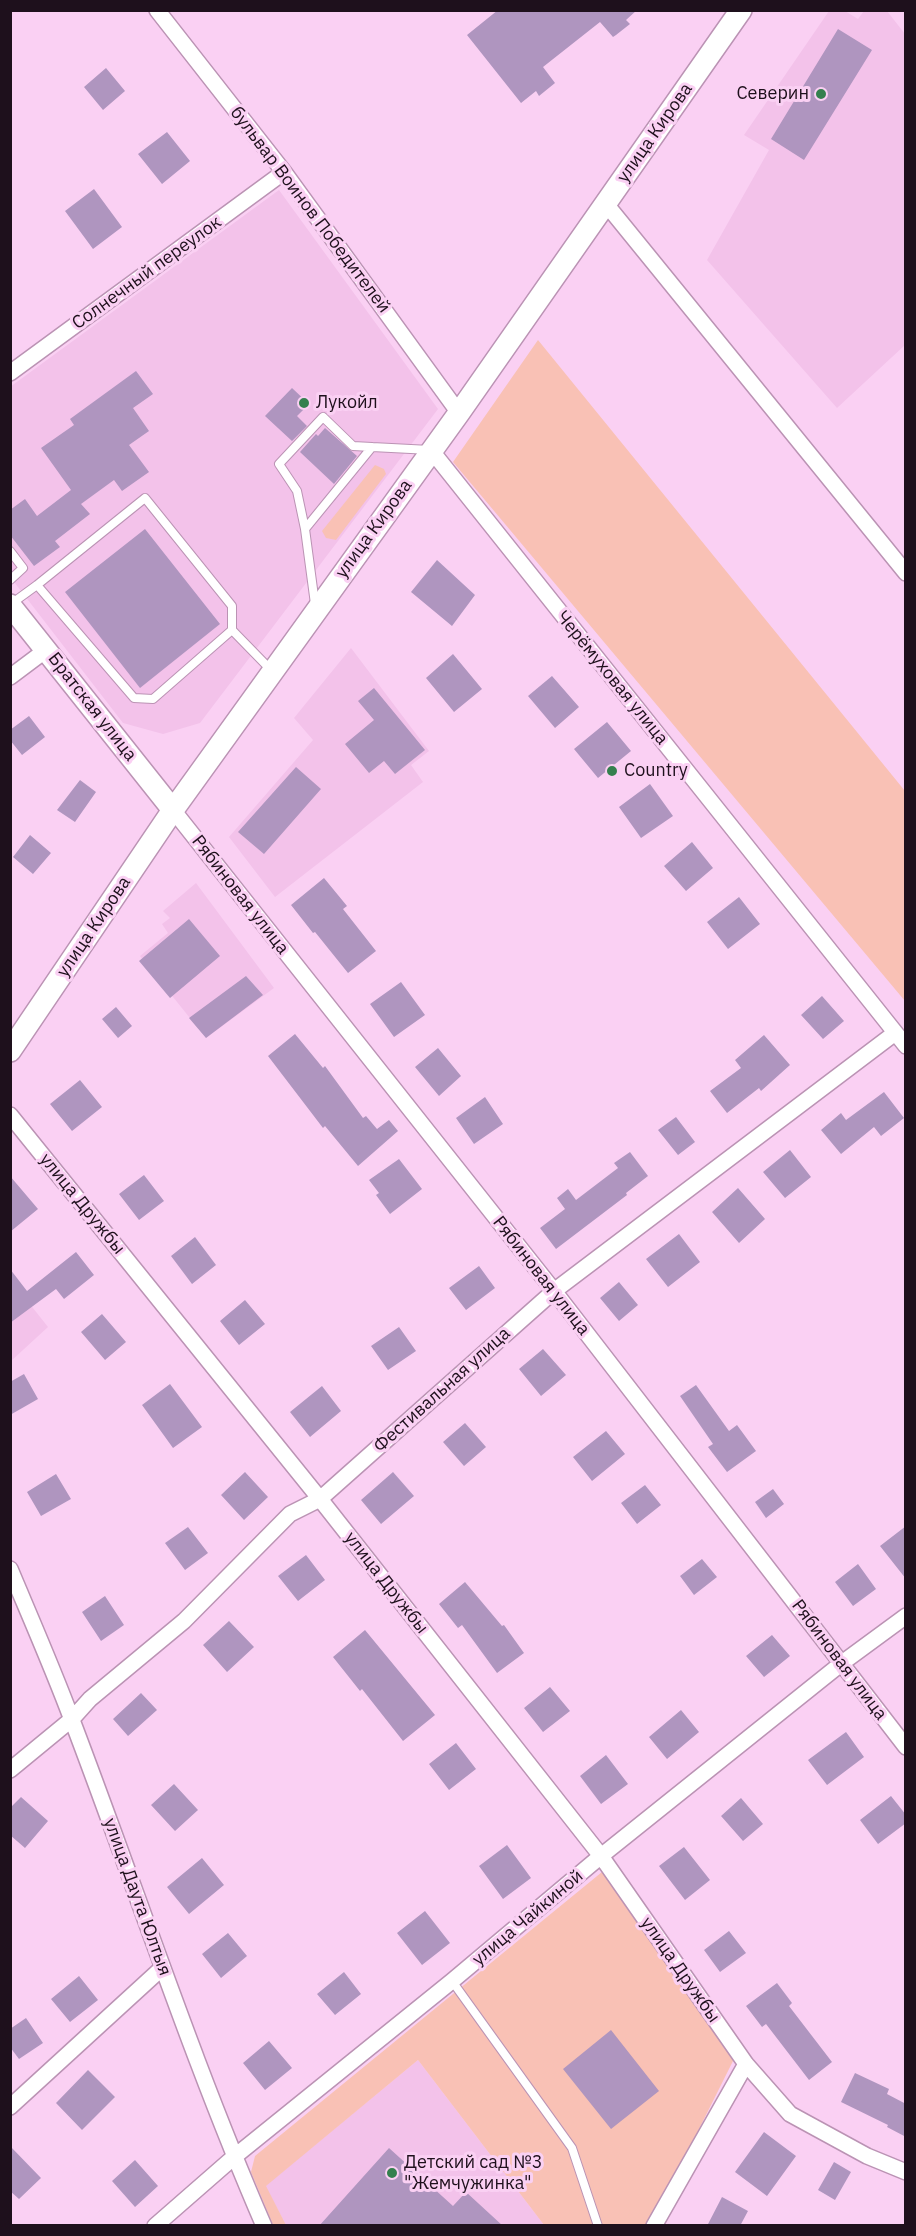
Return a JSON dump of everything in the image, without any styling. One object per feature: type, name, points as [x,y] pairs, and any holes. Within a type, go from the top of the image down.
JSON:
[{"type":"main road","name":"улица Кирова","points":[[10,1051],[173,810],[459,413],[741,10]]},
{"type":"main road","name":"Братская улица","points":[[10,605],[173,810]]},
{"type":"street","name":"бульвар Воинов Победителей","points":[[157,10],[284,172],[459,413]]},
{"type":"street","name":"Солнечный переулок","points":[[10,373],[284,172]]},
{"type":"street","points":[[606,204],[906,573]]},
{"type":"street","name":"Черёмуховая улица","points":[[431,450],[906,1046]]},
{"type":"street","points":[[10,677],[46,650]]},
{"type":"street","name":"Рябиновая улица","points":[[173,810],[554,1291],[906,1747]]},
{"type":"street","name":"Фестивальная улица","points":[[10,1770],[72,1719],[90,1699],[184,1621],[290,1514],[320,1499],[554,1291],[895,1033]]},
{"type":"street","name":"улица Дружбы","points":[[10,1115],[320,1499],[601,1856],[746,2064],[790,2114],[867,2156],[906,2172]]},
{"type":"street","name":"улица Даута Юлтыя","points":[[10,1569],[72,1719],[162,1968],[234,2157],[264,2226]]},
{"type":"street","name":"улица Чайкиной","points":[[155,2226],[234,2157],[452,1981],[601,1856],[842,1663],[906,1616]]},
{"type":"street","points":[[10,2107],[162,1968]]},
{"type":"street","points":[[654,2226],[746,2064]]},
{"type":"lane","points":[[316,610],[297,491],[279,464],[323,417],[353,446],[431,450]]},
{"type":"lane","points":[[304,529],[372,447]]},
{"type":"lane","points":[[10,605],[145,498],[232,606],[232,630],[272,671]]},
{"type":"lane","points":[[10,551],[23,568],[10,580]]},
{"type":"lane","points":[[37,585],[134,698],[153,699],[232,630]]},
{"type":"lane","points":[[452,1981],[572,2148],[597,2226]]},
{"type":"shaded area","points":[[829,11],[845,11],[858,19],[864,11],[887,11],[905,34],[905,345],[837,408],[707,260],[769,150],[744,135]]},
{"type":"shaded area","points":[[279,190],[438,409],[200,723],[163,734],[123,723],[11,578],[10,387]]},
{"type":"shaded area","points":[[538,340],[905,791],[905,1001],[453,462]]},
{"type":"shaded area","points":[[375,465],[384,469],[386,474],[336,540],[326,538],[322,531]]},
{"type":"shaded area","points":[[351,648],[429,751],[411,765],[423,782],[275,897],[229,837],[313,740],[294,718]]},
{"type":"shaded area","points":[[196,883],[274,988],[206,1038],[140,956],[168,933],[162,924],[170,918],[163,911]]},
{"type":"shaded area","points":[[10,1279],[48,1327],[11,1361],[10,1361]]},
{"type":"shaded area","points":[[602,1872],[734,2059],[651,2225],[544,2225],[418,2060],[266,2186],[286,2225],[273,2225],[251,2172],[255,2156]]},
{"type":"shaded area","points":[[418,2060],[544,2225],[286,2225],[265,2186]]},
{"type":"building","points":[[498,10],[637,10],[626,20],[630,24],[613,37],[600,22],[543,67],[555,83],[539,96],[536,91],[521,103],[467,35]]},
{"type":"building","name":"Северин","points":[[838,29],[872,50],[804,160],[771,139]]},
{"type":"building","points":[[106,68],[125,91],[103,110],[84,87]]},
{"type":"building","points":[[167,132],[190,161],[162,184],[138,154]]},
{"type":"building","points":[[94,189],[122,227],[93,249],[65,211]]},
{"type":"building","points":[[136,371],[153,394],[133,408],[149,431],[129,445],[149,472],[122,491],[114,480],[81,504],[90,514],[55,541],[60,547],[34,566],[10,535],[10,510],[25,499],[37,516],[71,490],[41,448],[74,425],[70,419]]},
{"type":"building","points":[[292,388],[309,404],[297,416],[307,426],[292,441],[265,416]]},
{"type":"building","points":[[325,428],[357,456],[334,484],[300,452],[316,434],[318,436]]},
{"type":"building","points":[[145,529],[220,624],[140,688],[65,592]]},
{"type":"building","points":[[437,560],[475,595],[452,626],[411,592]]},
{"type":"building","points":[[453,654],[482,689],[454,712],[426,678]]},
{"type":"building","points":[[552,676],[579,707],[555,728],[528,696]]},
{"type":"building","points":[[374,688],[425,750],[395,774],[384,761],[369,773],[345,744],[374,720],[358,701]]},
{"type":"building","points":[[29,716],[45,737],[22,755],[10,740],[10,730]]},
{"type":"building","points":[[607,722],[631,751],[598,778],[574,749]]},
{"type":"building","points":[[296,767],[321,789],[264,854],[238,832]]},
{"type":"building","points":[[80,780],[96,792],[75,822],[57,810]]},
{"type":"building","points":[[650,784],[673,816],[641,838],[619,807]]},
{"type":"building","points":[[30,835],[51,853],[33,874],[13,857]]},
{"type":"building","points":[[692,842],[713,868],[686,891],[664,866]]},
{"type":"building","points":[[324,878],[347,906],[343,909],[376,951],[348,973],[291,905]]},
{"type":"building","points":[[739,897],[760,924],[728,949],[707,922]]},
{"type":"building","points":[[189,919],[220,956],[170,998],[139,961]]},
{"type":"building","points":[[246,976],[263,995],[206,1038],[189,1018]]},
{"type":"building","points":[[401,982],[425,1015],[394,1037],[370,1004]]},
{"type":"building","points":[[822,996],[844,1021],[823,1039],[801,1015]]},
{"type":"building","points":[[116,1007],[132,1026],[118,1038],[102,1019]]},
{"type":"building","points":[[295,1034],[323,1068],[325,1066],[363,1118],[366,1116],[377,1129],[389,1120],[398,1131],[358,1166],[325,1126],[323,1128],[268,1056]]},
{"type":"building","points":[[764,1035],[790,1065],[761,1091],[759,1088],[727,1113],[710,1091],[741,1068],[735,1060]]},
{"type":"building","points":[[438,1048],[461,1076],[439,1096],[415,1067]]},
{"type":"building","points":[[80,1080],[102,1107],[72,1131],[50,1104]]},
{"type":"building","points":[[884,1092],[904,1118],[881,1136],[874,1127],[841,1154],[821,1130],[841,1113],[846,1120]]},
{"type":"building","points":[[485,1097],[503,1124],[474,1144],[456,1118]]},
{"type":"building","points":[[676,1117],[695,1142],[678,1155],[658,1130]]},
{"type":"building","points":[[790,1150],[811,1177],[785,1198],[763,1172]]},
{"type":"building","points":[[630,1152],[648,1176],[626,1193],[627,1195],[556,1249],[540,1228],[565,1209],[557,1198],[568,1189],[576,1200],[618,1168],[614,1163]]},
{"type":"building","points":[[399,1159],[422,1189],[390,1214],[376,1195],[379,1193],[369,1180]]},
{"type":"building","points":[[144,1175],[164,1201],[139,1220],[119,1194]]},
{"type":"building","points":[[10,1176],[38,1209],[10,1232]]},
{"type":"building","points":[[738,1188],[765,1219],[739,1243],[712,1212]]},
{"type":"building","points":[[679,1234],[700,1262],[668,1287],[646,1259]]},
{"type":"building","points":[[195,1237],[216,1265],[192,1284],[171,1256]]},
{"type":"building","points":[[76,1252],[94,1275],[64,1299],[56,1289],[10,1323],[10,1269],[27,1291]]},
{"type":"building","points":[[479,1266],[495,1288],[466,1310],[449,1288]]},
{"type":"building","points":[[619,1282],[638,1305],[619,1321],[600,1298]]},
{"type":"building","points":[[245,1300],[265,1324],[239,1345],[220,1321]]},
{"type":"building","points":[[102,1314],[126,1342],[105,1360],[81,1332]]},
{"type":"building","points":[[399,1327],[416,1351],[388,1370],[371,1346]]},
{"type":"building","points":[[543,1349],[566,1375],[541,1396],[519,1369]]},
{"type":"building","points":[[24,1374],[38,1399],[10,1415],[10,1382]]},
{"type":"building","points":[[170,1384],[202,1427],[173,1448],[142,1405]]},
{"type":"building","points":[[696,1385],[729,1431],[737,1425],[756,1451],[727,1472],[708,1447],[713,1444],[680,1396]]},
{"type":"building","points":[[322,1386],[341,1411],[310,1437],[290,1412]]},
{"type":"building","points":[[465,1423],[486,1447],[464,1466],[443,1442]]},
{"type":"building","points":[[606,1431],[625,1454],[592,1481],[573,1457]]},
{"type":"building","points":[[245,1472],[268,1497],[244,1520],[221,1495]]},
{"type":"building","points":[[393,1472],[414,1496],[381,1524],[361,1500]]},
{"type":"building","points":[[56,1474],[71,1499],[41,1516],[27,1492]]},
{"type":"building","points":[[645,1485],[661,1505],[637,1524],[621,1503]]},
{"type":"building","points":[[773,1489],[784,1504],[766,1518],[755,1502]]},
{"type":"building","points":[[906,1526],[906,1579],[880,1546]]},
{"type":"building","points":[[188,1527],[208,1553],[185,1570],[165,1543]]},
{"type":"building","points":[[306,1555],[325,1580],[298,1601],[278,1576]]},
{"type":"building","points":[[702,1559],[717,1577],[694,1595],[680,1576]]},
{"type":"building","points":[[858,1564],[876,1589],[853,1606],[835,1582]]},
{"type":"building","points":[[465,1582],[502,1626],[504,1625],[524,1653],[497,1673],[462,1625],[458,1628],[439,1604]]},
{"type":"building","points":[[105,1596],[124,1625],[101,1641],[82,1612]]},
{"type":"building","points":[[229,1621],[254,1647],[227,1672],[203,1645]]},
{"type":"building","points":[[365,1630],[435,1715],[403,1741],[333,1657]]},
{"type":"building","points":[[772,1635],[790,1656],[764,1677],[746,1656]]},
{"type":"building","points":[[550,1687],[570,1711],[543,1732],[524,1708]]},
{"type":"building","points":[[141,1693],[157,1710],[128,1736],[113,1719]]},
{"type":"building","points":[[681,1710],[699,1732],[667,1759],[649,1737]]},
{"type":"building","points":[[846,1732],[864,1757],[827,1785],[808,1760]]},
{"type":"building","points":[[456,1743],[476,1769],[449,1790],[429,1764]]},
{"type":"building","points":[[606,1755],[628,1784],[601,1804],[580,1776]]},
{"type":"building","points":[[174,1784],[198,1810],[175,1831],[151,1805]]},
{"type":"building","points":[[891,1796],[906,1815],[906,1823],[878,1844],[860,1820]]},
{"type":"building","points":[[21,1797],[48,1821],[25,1848],[10,1835],[10,1808]]},
{"type":"building","points":[[741,1798],[763,1824],[743,1841],[721,1816]]},
{"type":"building","points":[[507,1845],[531,1878],[503,1899],[479,1866]]},
{"type":"building","points":[[684,1847],[710,1880],[685,1900],[659,1866]]},
{"type":"building","points":[[202,1858],[224,1885],[189,1914],[167,1887]]},
{"type":"building","points":[[425,1911],[450,1943],[422,1965],[397,1933]]},
{"type":"building","points":[[729,1931],[746,1953],[720,1972],[704,1950]]},
{"type":"building","points":[[228,1933],[247,1956],[221,1978],[202,1954]]},
{"type":"building","points":[[344,1972],[361,1994],[335,2015],[317,1994]]},
{"type":"building","points":[[79,1976],[98,2000],[70,2022],[51,1999]]},
{"type":"building","points":[[777,1983],[792,2003],[789,2006],[832,2062],[809,2080],[766,2024],[762,2027],[746,2006]]},
{"type":"building","points":[[26,2018],[43,2043],[19,2059],[10,2047],[10,2029]]},
{"type":"building","points":[[611,2030],[659,2091],[611,2129],[563,2069]]},
{"type":"building","points":[[269,2041],[292,2068],[265,2090],[243,2063]]},
{"type":"building","points":[[88,2070],[115,2097],[82,2130],[56,2103]]},
{"type":"building","points":[[855,2073],[889,2089],[887,2094],[906,2104],[906,2137],[887,2127],[888,2125],[841,2102]]},
{"type":"building","points":[[764,2132],[796,2156],[767,2196],[735,2172]]},
{"type":"building","points":[[10,2146],[41,2178],[19,2199],[10,2191]]},
{"type":"building","name":"Детский сад №3 \"Жемчужинка\"","points":[[389,2148],[453,2206],[466,2192],[503,2226],[319,2226]]},
{"type":"building","points":[[135,2160],[158,2186],[135,2207],[112,2181]]},
{"type":"building","points":[[834,2162],[851,2172],[835,2200],[818,2190]]},
{"type":"building","points":[[722,2197],[748,2211],[740,2226],[707,2226]]},
{"type":"place","name":"Северин","points":[[821,94]]},
{"type":"place","name":"Лукойл","points":[[304,403]]},
{"type":"place","name":"Country","points":[[612,771]]},
{"type":"place","name":"Детский сад №3 \"Жемчужинка\"","points":[[392,2173]]}]
